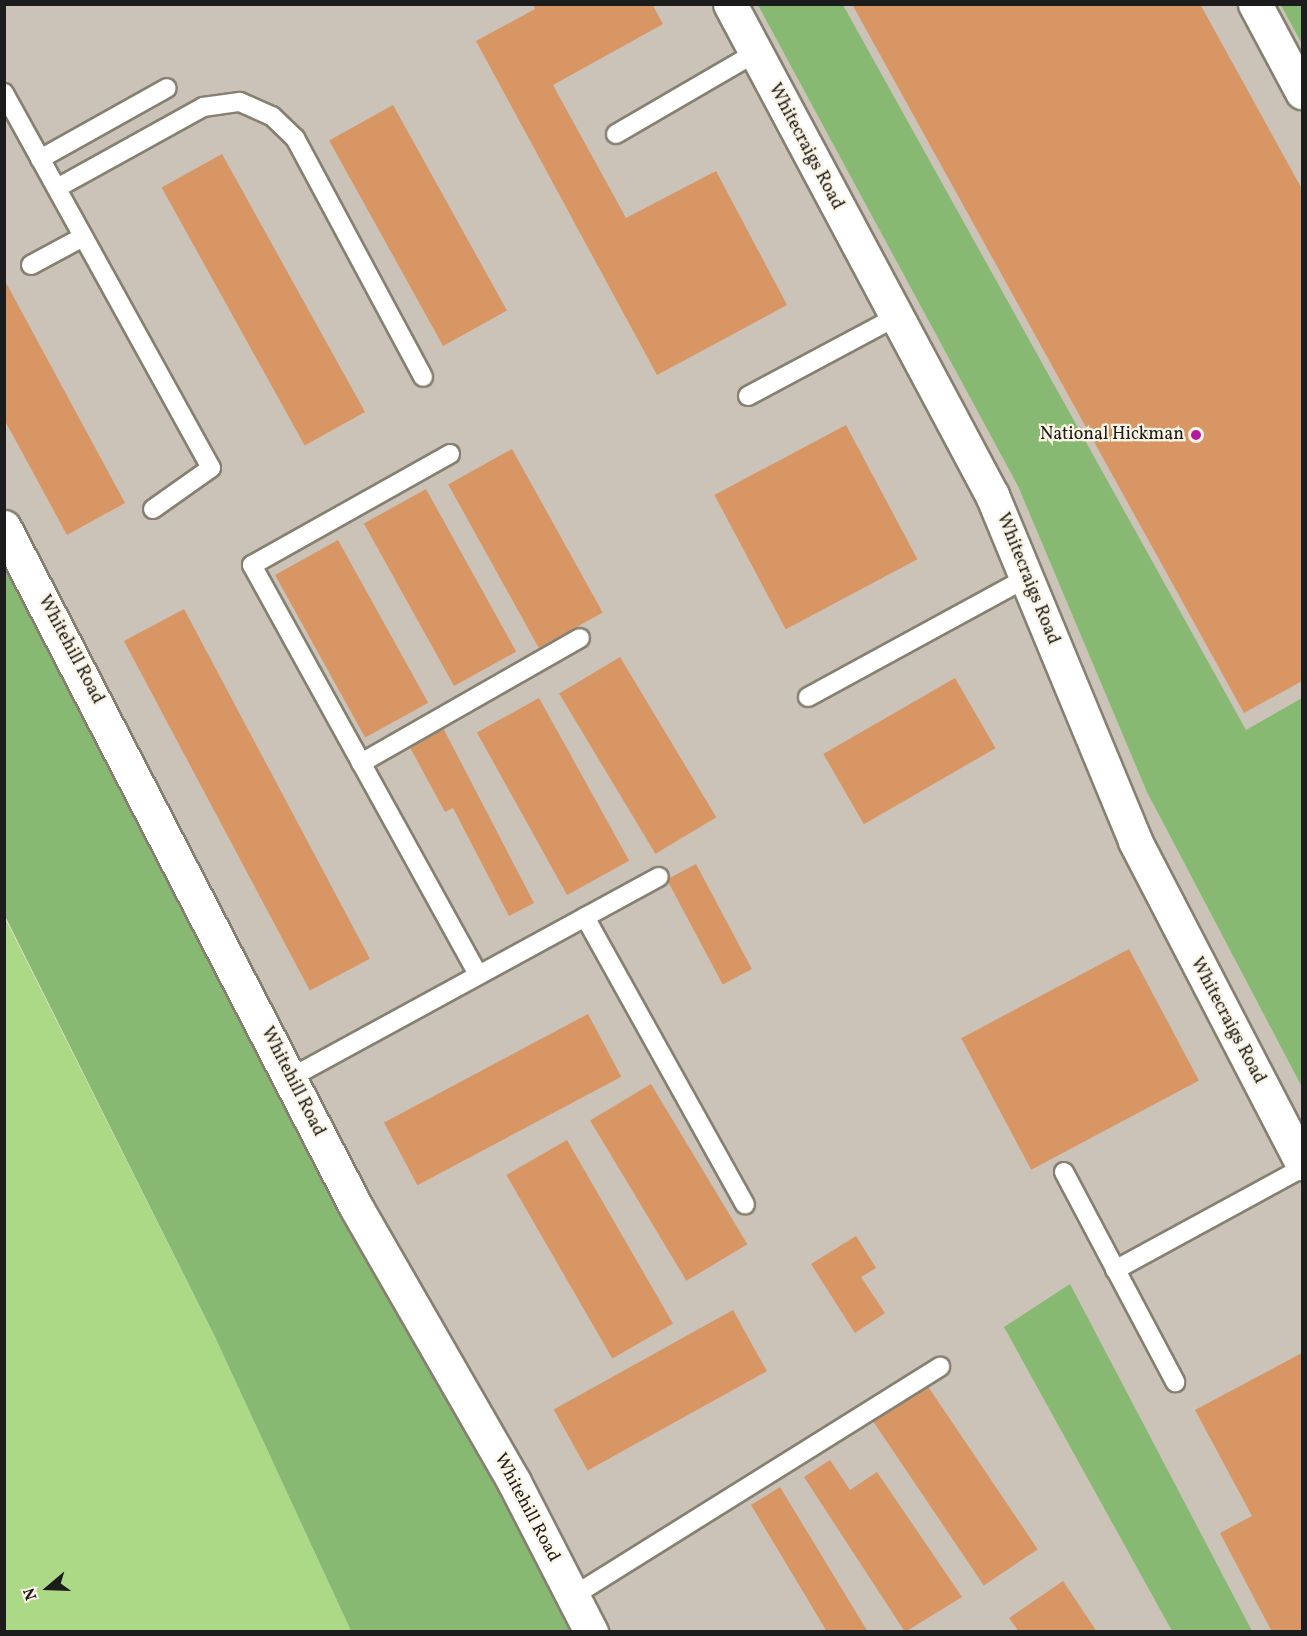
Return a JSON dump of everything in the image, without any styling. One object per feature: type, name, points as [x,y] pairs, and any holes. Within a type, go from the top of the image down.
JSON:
[{"type":"street","name":"Whitecraigs Road","points":[[730,4],[992,495],[1028,577],[1096,752],[1160,896],[1302,1166]]},
{"type":"street","points":[[1255,4],[1302,92]]},
{"type":"street","name":"Whitehill Road","points":[[4,527],[356,1208],[514,1482],[591,1632]]},
{"type":"lane","points":[[616,134],[755,53]]},
{"type":"lane","points":[[40,159],[167,88]]},
{"type":"lane","points":[[4,93],[211,468],[153,509]]},
{"type":"lane","points":[[57,188],[203,106],[240,102],[272,116],[295,138],[423,377]]},
{"type":"lane","points":[[31,265],[83,237]]},
{"type":"lane","points":[[748,396],[896,317]]},
{"type":"lane","points":[[450,454],[252,565],[478,975]]},
{"type":"lane","points":[[808,697],[1028,577]]},
{"type":"lane","points":[[361,762],[580,638]]},
{"type":"lane","points":[[290,1078],[659,877]]},
{"type":"lane","points":[[585,917],[745,1204]]},
{"type":"lane","points":[[1115,1270],[1302,1166]]},
{"type":"lane","points":[[1064,1172],[1175,1382]]},
{"type":"lane","points":[[573,1596],[940,1367]]},
{"type":"shaded area","points":[[4,5],[1302,5],[1302,1631],[591,1631],[5,549]]},
{"type":"green space","points":[[758,5],[843,5],[1246,730],[1302,698],[1302,1087],[1147,792],[1018,486]]},
{"type":"green space","points":[[1281,5],[1302,5],[1302,44]]},
{"type":"green space","points":[[4,527],[591,1631],[351,1631],[215,1337],[5,916]]},
{"type":"green space","points":[[4,916],[215,1337],[351,1631],[5,1631]]},
{"type":"green space","points":[[1070,1284],[1252,1631],[1172,1631],[1004,1327]]},
{"type":"building","points":[[533,4],[652,4],[663,24],[553,85],[626,218],[716,171],[787,305],[657,375],[476,41],[535,9]]},
{"type":"building","name":"National Hickman","points":[[852,4],[1200,4],[1302,189],[1302,681],[1244,713]]},
{"type":"building","points":[[393,105],[507,311],[443,346],[329,140]]},
{"type":"building","points":[[222,154],[365,412],[305,445],[162,187]]},
{"type":"building","points":[[4,279],[125,503],[67,535],[4,419]]},
{"type":"building","points":[[846,425],[917,559],[786,629],[714,495]]},
{"type":"building","points":[[512,449],[603,613],[539,648],[448,484]]},
{"type":"building","points":[[426,489],[516,652],[454,686],[364,523]]},
{"type":"building","points":[[338,540],[428,703],[365,738],[275,575]]},
{"type":"building","points":[[184,609],[370,959],[310,991],[124,641]]},
{"type":"building","points":[[620,657],[716,817],[655,854],[559,694]]},
{"type":"building","points":[[955,678],[996,748],[864,824],[823,754]]},
{"type":"building","points":[[539,698],[629,861],[567,895],[477,732]]},
{"type":"building","points":[[441,724],[534,903],[509,916],[453,808],[445,812],[407,742]]},
{"type":"building","points":[[696,864],[752,969],[723,985],[667,879]]},
{"type":"building","points":[[1129,949],[1199,1081],[1031,1170],[961,1038]]},
{"type":"building","points":[[588,1014],[621,1077],[417,1185],[384,1122]]},
{"type":"building","points":[[651,1084],[747,1244],[686,1281],[590,1121]]},
{"type":"building","points":[[567,1140],[673,1324],[612,1359],[506,1175]]},
{"type":"building","points":[[856,1236],[876,1268],[861,1277],[885,1313],[855,1333],[811,1264]]},
{"type":"building","points":[[733,1310],[767,1371],[588,1471],[554,1409]]},
{"type":"building","points":[[1302,1353],[1302,1632],[1272,1632],[1220,1533],[1252,1516],[1195,1410]]},
{"type":"building","points":[[927,1385],[1038,1549],[984,1585],[873,1421]]},
{"type":"building","points":[[830,1460],[850,1490],[877,1472],[962,1597],[905,1632],[804,1477]]},
{"type":"building","points":[[780,1487],[868,1632],[827,1632],[751,1505]]},
{"type":"building","points":[[1063,1581],[1097,1632],[1019,1632],[1009,1618]]},
{"type":"place","name":"National Hickman","points":[[1196,435]]}]
